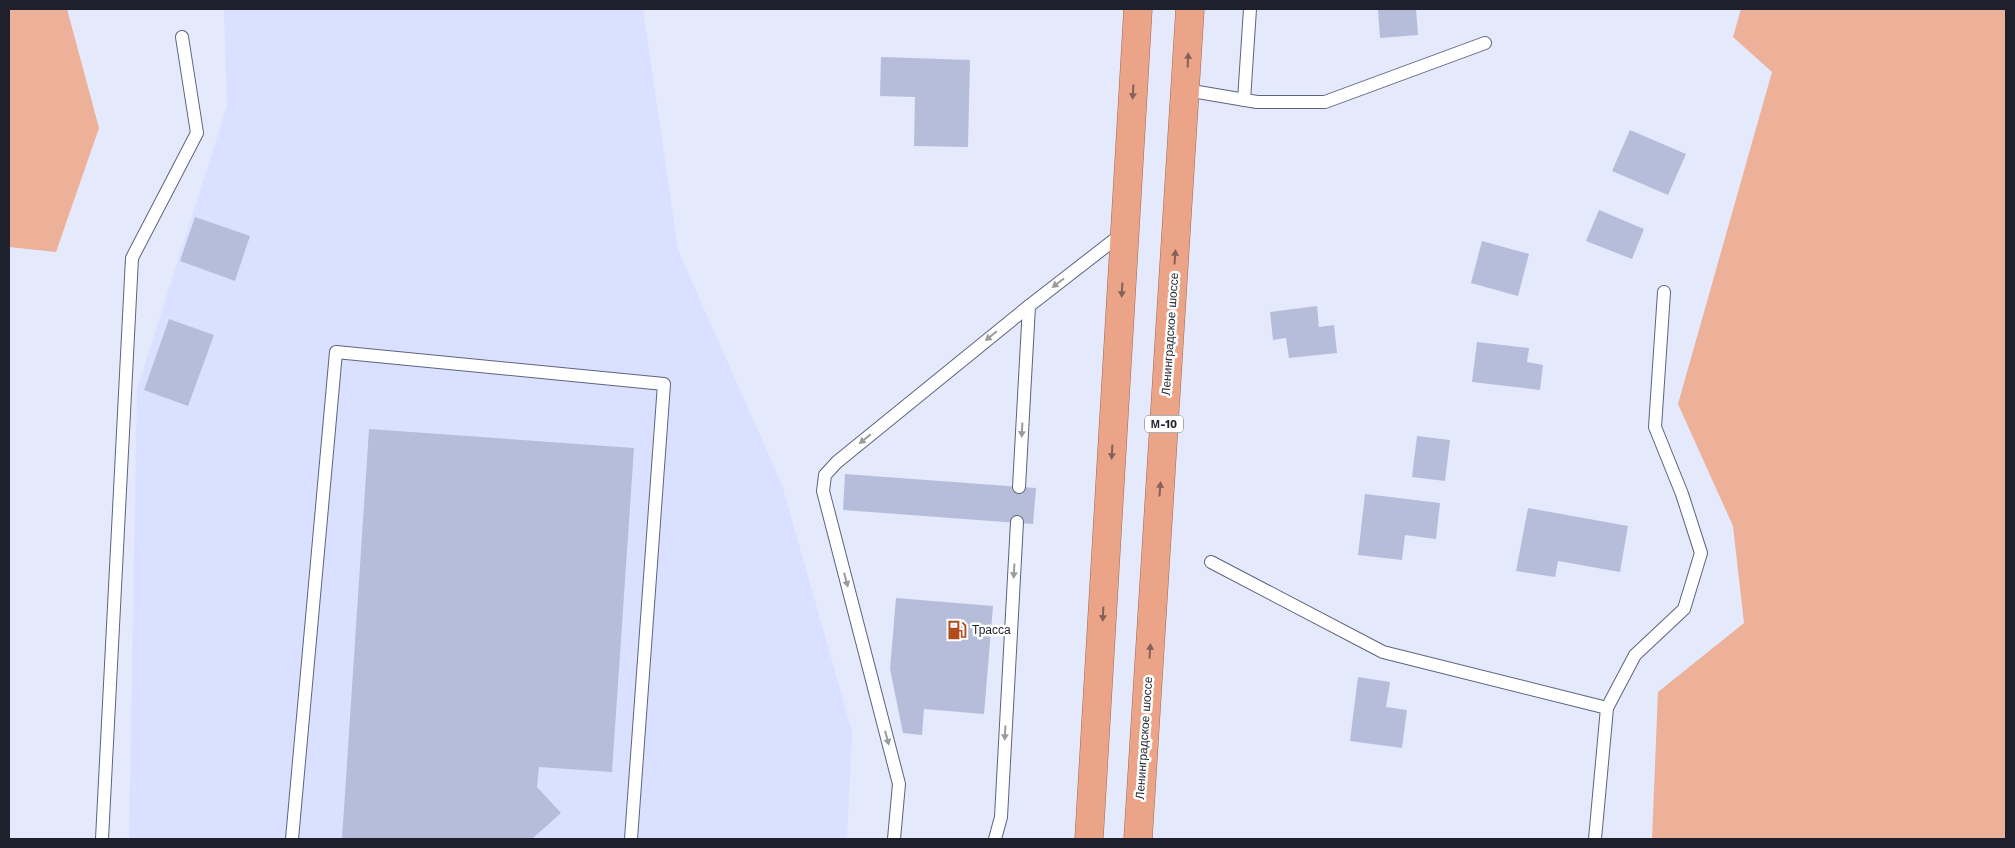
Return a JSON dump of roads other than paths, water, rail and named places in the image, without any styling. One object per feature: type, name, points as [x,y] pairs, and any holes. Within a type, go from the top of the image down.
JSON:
[{"type":"highway","points":[[1089,839],[1138,9]]},
{"type":"highway","name":"Ленинградское шоссе","points":[[1138,839],[1190,9]]},
{"type":"lane","points":[[1244,100],[1250,9]]},
{"type":"lane","points":[[102,839],[132,258],[197,132],[182,37]]},
{"type":"lane","points":[[1186,90],[1257,102],[1325,102],[1485,43]]},
{"type":"lane","points":[[894,839],[899,784],[823,491],[826,475],[837,462],[1029,306],[1125,232]]},
{"type":"lane","points":[[1595,839],[1607,708],[1635,655],[1684,609],[1701,553],[1682,494],[1655,427],[1664,292]]},
{"type":"lane","points":[[1019,487],[1029,306]]},
{"type":"lane","points":[[292,839],[336,352],[664,384],[631,839]]},
{"type":"lane","points":[[995,839],[1001,817],[1017,522]]},
{"type":"lane","points":[[1212,562],[1383,652],[1607,708]]},
{"type":"place","name":"Трасса","points":[[957,630]]}]
